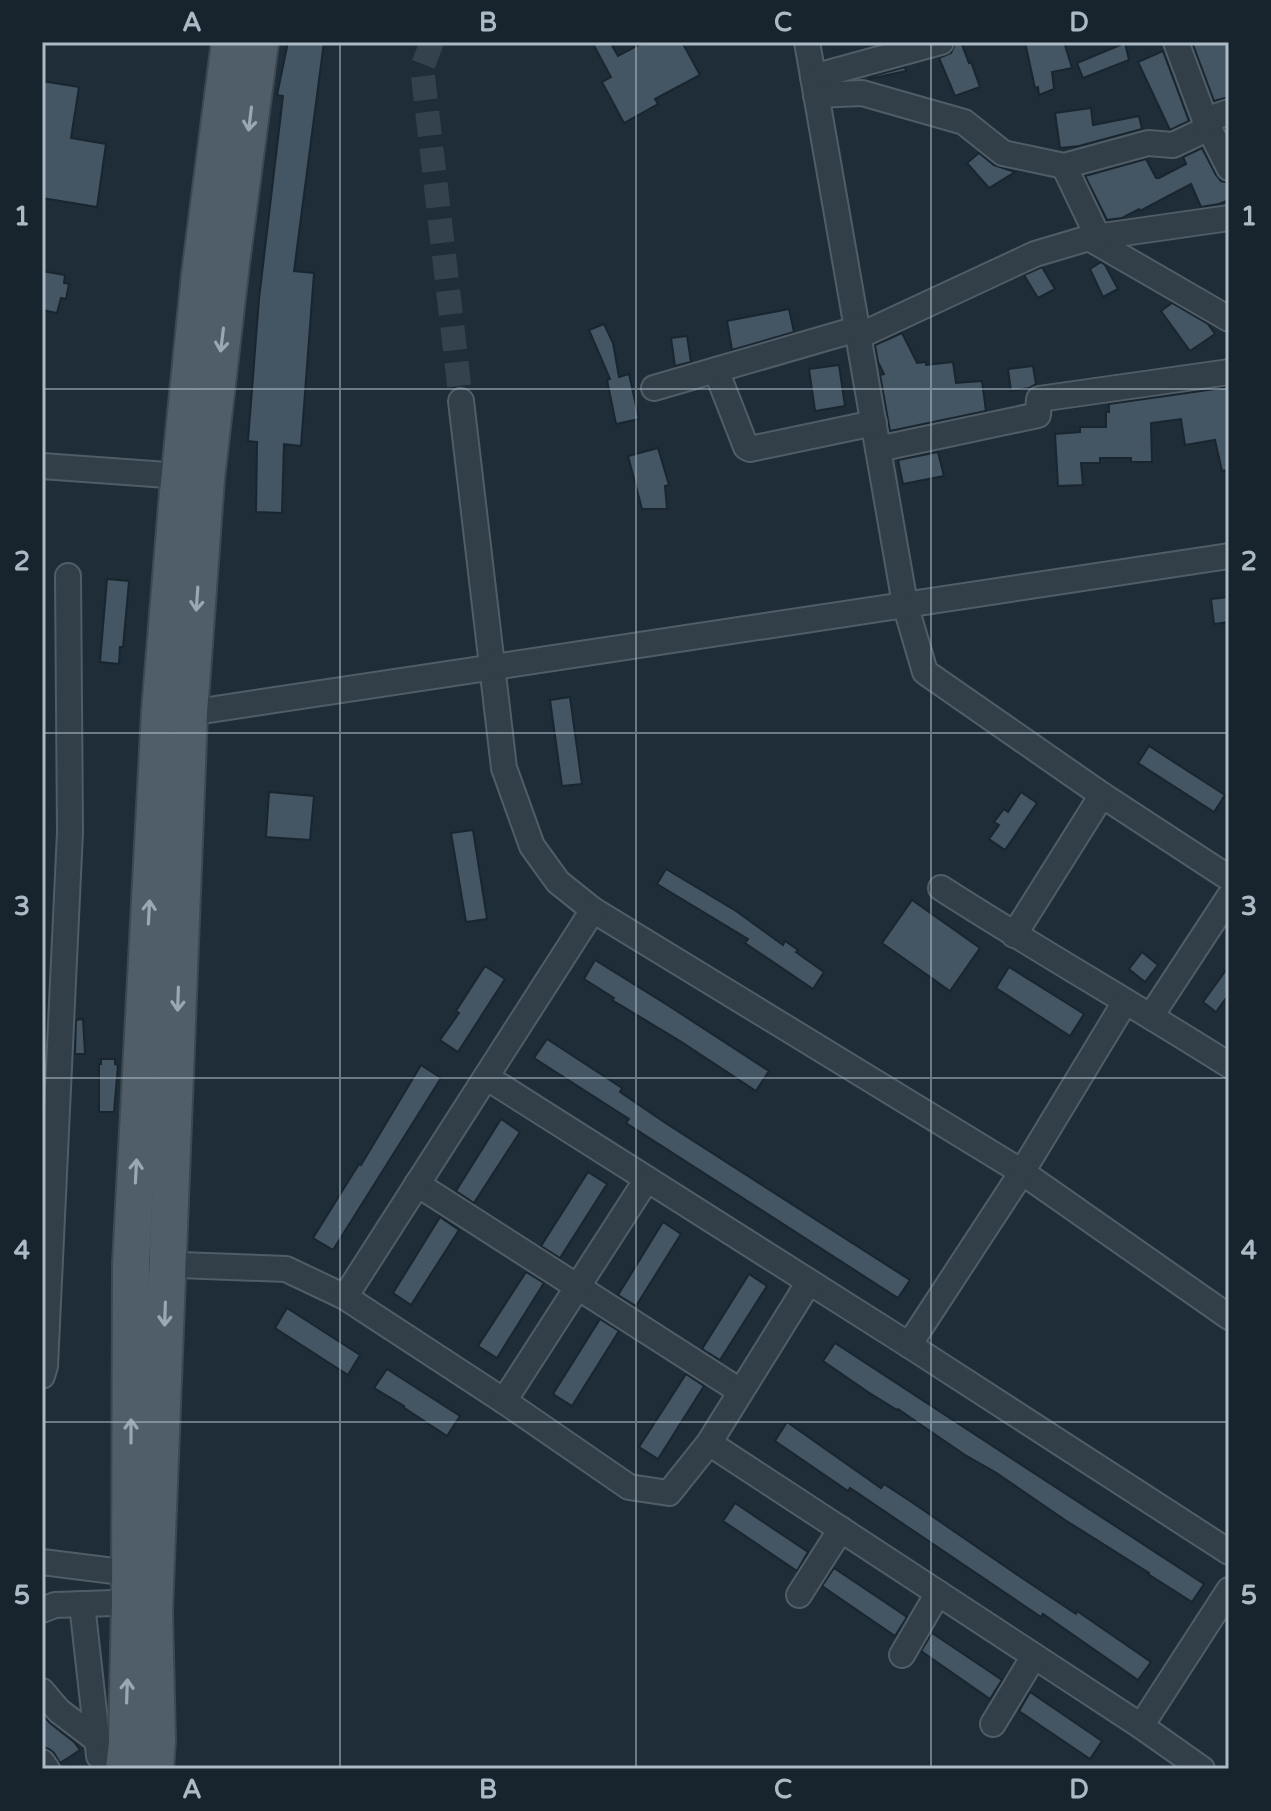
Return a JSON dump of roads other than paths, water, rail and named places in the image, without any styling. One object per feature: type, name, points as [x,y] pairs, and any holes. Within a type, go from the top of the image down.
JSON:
[{"type":"main road","points":[[138,1592],[131,1264],[193,477],[200,275],[230,42]]},
{"type":"main road","points":[[193,477],[231,263],[260,42]]},
{"type":"main road","points":[[120,1755],[167,1265],[175,712]]},
{"type":"street","points":[[807,42],[905,604],[925,672],[1102,795],[1229,878]]},
{"type":"street","points":[[815,86],[941,42]]},
{"type":"street","points":[[1176,42],[1207,124],[1229,168]]},
{"type":"street","points":[[815,86],[862,93],[964,122],[1003,153],[1064,166],[1148,143],[1173,145],[1229,112]]},
{"type":"street","points":[[1064,166],[1094,237],[1229,319]]},
{"type":"street","points":[[654,388],[858,332],[1035,254],[1094,237],[1229,218]]},
{"type":"street","points":[[716,370],[746,447],[750,449],[874,423]]},
{"type":"street","points":[[878,449],[1038,415],[1039,399],[1229,372]]},
{"type":"street","points":[[461,401],[504,768],[532,846],[558,882],[593,910],[1022,1172],[1229,1317]]},
{"type":"street","points":[[42,466],[193,477]]},
{"type":"street","points":[[175,712],[1229,556]]},
{"type":"street","points":[[42,1376],[45,1366],[70,832],[68,576]]},
{"type":"street","points":[[1014,935],[1102,795]]},
{"type":"street","points":[[941,888],[1229,1065]]},
{"type":"street","points":[[1151,1016],[1229,897]]},
{"type":"street","points":[[345,1297],[593,910]]},
{"type":"street","points":[[909,1345],[1022,1172],[1125,1002]]},
{"type":"street","points":[[486,1077],[1229,1552]]},
{"type":"street","points":[[504,1401],[647,1179]]},
{"type":"street","points":[[417,1184],[740,1391]]},
{"type":"street","points":[[131,1264],[286,1269],[345,1297],[629,1487],[669,1493],[709,1443],[809,1282]]},
{"type":"street","points":[[709,1443],[1202,1769]]},
{"type":"street","points":[[799,1595],[841,1529]]},
{"type":"street","points":[[42,1562],[138,1592]]},
{"type":"street","points":[[1141,1726],[1229,1590]]},
{"type":"street","points":[[42,1610],[55,1605],[82,1604],[138,1592]]},
{"type":"street","points":[[902,1655],[938,1593]]},
{"type":"street","points":[[82,1604],[120,1755]]},
{"type":"street","points":[[993,1724],[1034,1656]]},
{"type":"street","points":[[42,1691],[59,1711],[120,1755]]},
{"type":"street","points":[[42,1762],[47,1769]]},
{"type":"tunnel","points":[[432,42],[422,68],[461,401]]}]
